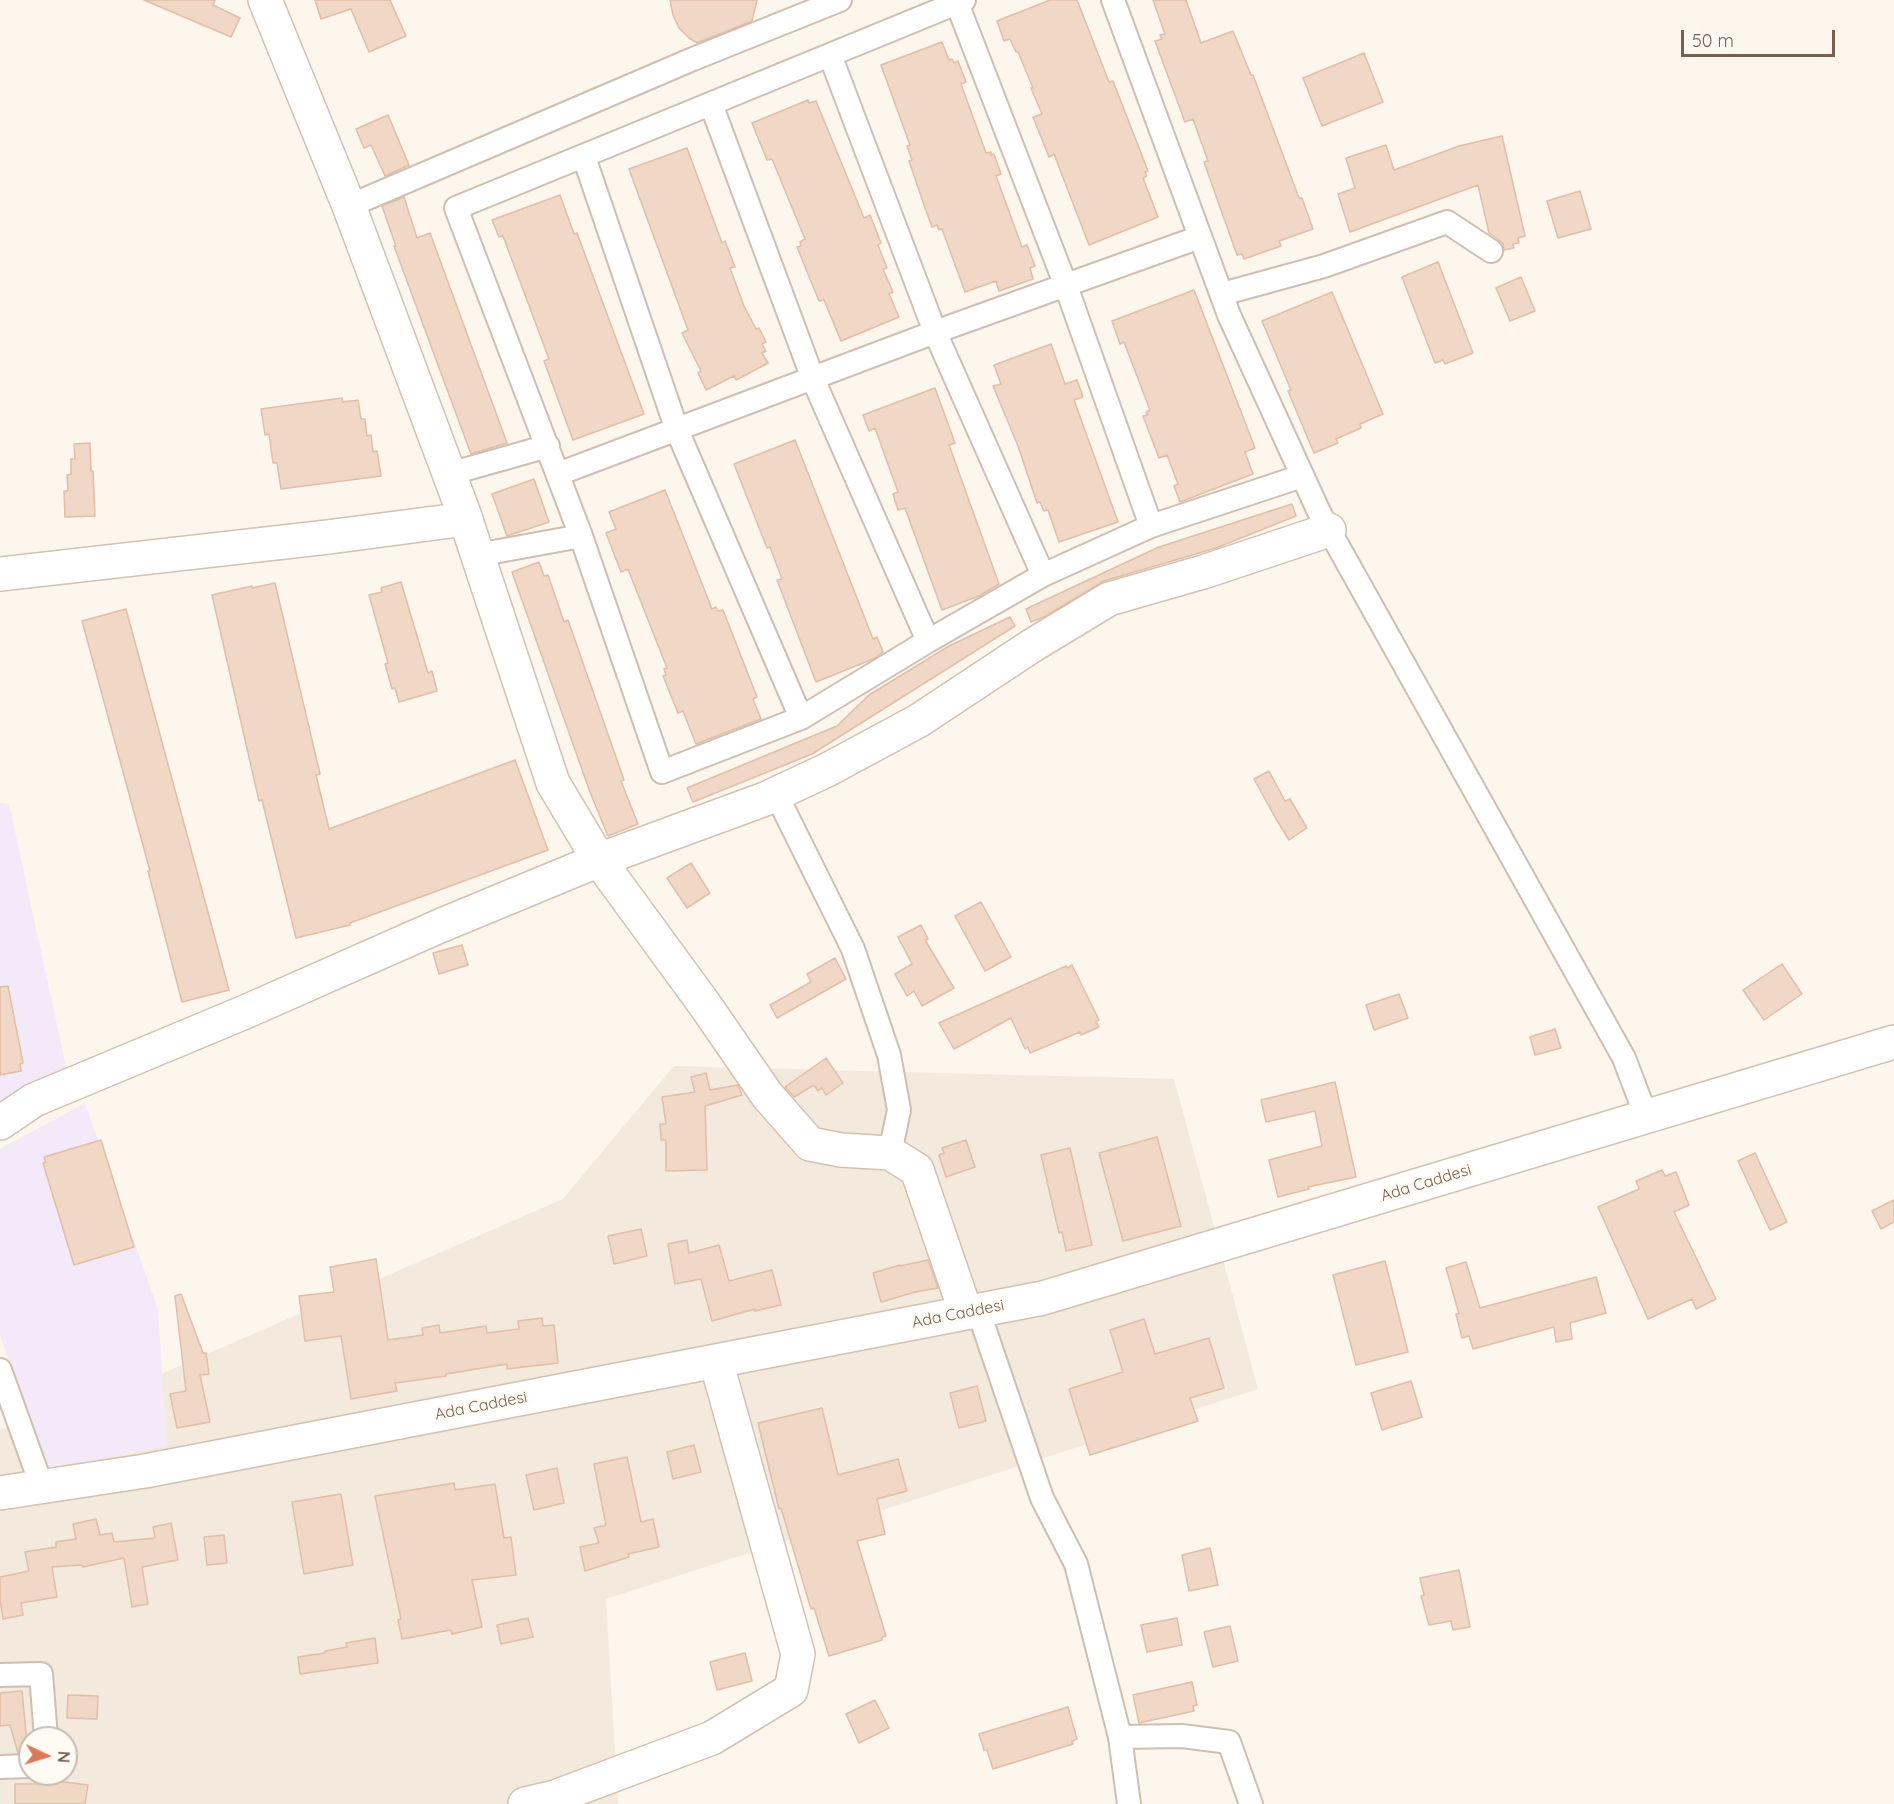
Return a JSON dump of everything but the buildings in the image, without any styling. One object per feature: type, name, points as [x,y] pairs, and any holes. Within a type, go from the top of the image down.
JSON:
[{"type":"main road","points":[[265,0],[349,206],[466,519],[552,783],[598,860],[705,1005],[767,1095],[810,1144],[841,1150],[890,1153],[917,1170],[972,1312]]},
{"type":"main road","points":[[0,574],[466,519]]},
{"type":"main road","points":[[0,1123],[34,1100],[245,1012],[442,924],[598,860],[776,794],[827,770],[918,721],[1033,645],[1109,599],[1203,572],[1329,530]]},
{"type":"main road","name":"Ada Caddesi","points":[[0,1493],[146,1471],[1043,1298],[1894,1042]]},
{"type":"main road","points":[[525,1804],[555,1797],[712,1738],[790,1690],[798,1654],[716,1361]]},
{"type":"street","points":[[349,206],[682,64],[840,0]]},
{"type":"street","points":[[1113,0],[1229,315],[1302,476],[1329,530],[1624,1058],[1646,1116]]},
{"type":"street","points":[[1151,526],[1066,286],[960,2],[456,208],[581,536],[662,772],[801,718],[1043,575],[1151,526],[1302,476]]},
{"type":"street","points":[[830,55],[936,332],[1043,575]]},
{"type":"street","points":[[711,104],[813,379],[928,641]]},
{"type":"street","points":[[584,157],[677,430],[801,718]]},
{"type":"street","points":[[1222,294],[1324,266],[1447,222],[1491,251]]},
{"type":"street","points":[[558,474],[936,332],[1200,237]]},
{"type":"street","points":[[449,474],[548,446]]},
{"type":"street","points":[[477,555],[581,536]]},
{"type":"street","points":[[776,794],[853,949],[889,1055],[899,1110],[890,1153]]},
{"type":"street","points":[[972,1312],[1042,1498],[1076,1564],[1120,1737],[1129,1804]]},
{"type":"street","points":[[0,1370],[42,1487]]},
{"type":"street","points":[[0,1675],[41,1674],[45,1726]]},
{"type":"street","points":[[1120,1737],[1182,1736],[1229,1742],[1251,1804]]},
{"type":"street","points":[[0,1767],[18,1766]]},
{"type":"shaded area","points":[[0,803],[9,804],[68,1076],[0,1107]]},
{"type":"shaded area","points":[[674,1066],[1174,1079],[1258,1389],[606,1599],[618,1804],[0,1804],[0,1429],[74,1412],[563,1199]]},
{"type":"shaded area","points":[[85,1103],[158,1309],[167,1446],[47,1469],[0,1335],[0,1149]]}]
